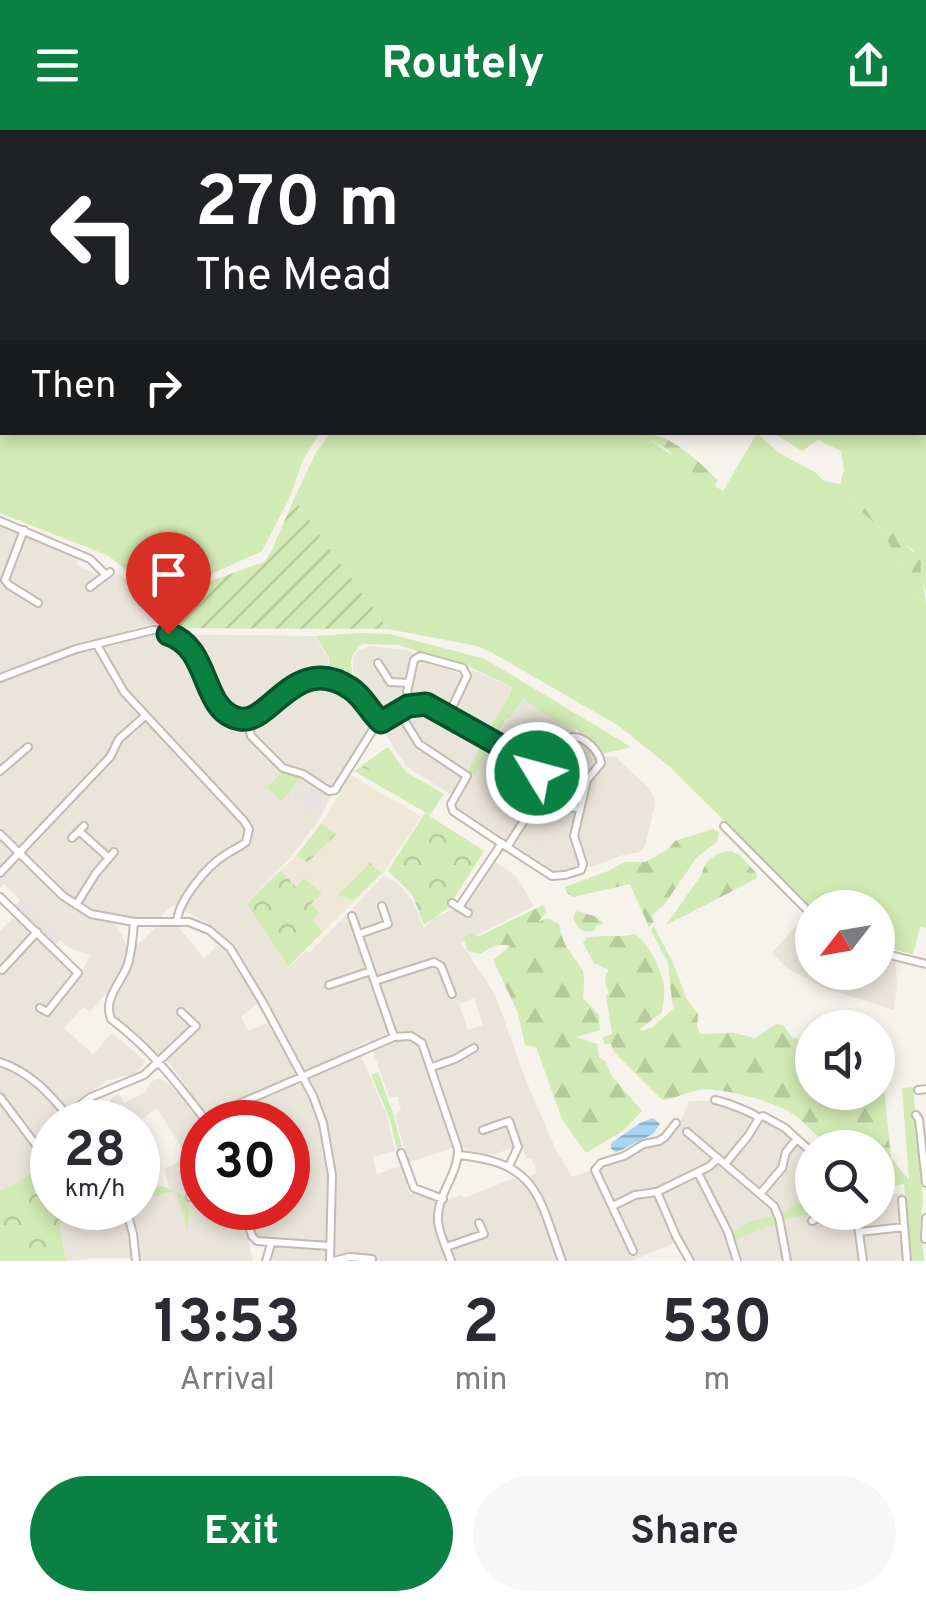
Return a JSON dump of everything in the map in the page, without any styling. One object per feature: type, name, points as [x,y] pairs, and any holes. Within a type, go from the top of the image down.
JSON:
[{"type":"street","points":[[0,520],[90,559],[108,574],[90,587]]},
{"type":"street","points":[[24,530],[5,580],[38,603]]},
{"type":"street","points":[[0,678],[76,649],[152,630],[177,637],[194,652],[210,692],[232,717],[247,720],[294,685],[314,679],[348,686],[384,722],[412,704],[426,704],[526,760],[538,777],[538,800],[456,905],[468,913]]},
{"type":"street","points":[[97,645],[124,692],[249,829],[246,842],[222,857],[189,892],[177,920]]},
{"type":"street","points":[[412,704],[408,692],[414,660],[420,656],[463,668],[467,676],[448,716]]},
{"type":"street","points":[[378,663],[390,682],[409,683]]},
{"type":"street","points":[[398,712],[419,744],[468,776],[451,804],[454,811],[552,876],[565,876],[581,870],[583,864],[574,836],[587,780],[601,763],[582,738],[572,736],[535,770]]},
{"type":"street","points":[[0,873],[110,757],[123,734],[145,716]]},
{"type":"street","points":[[247,720],[251,736],[283,768],[303,774],[329,791],[335,790],[379,720]]},
{"type":"street","points":[[0,771],[28,746]]},
{"type":"street","points":[[538,800],[579,809]]},
{"type":"street","points":[[724,826],[795,898]]},
{"type":"street","points":[[76,905],[111,855],[78,832]]},
{"type":"street","points":[[0,834],[76,905],[91,914],[134,922],[189,922],[209,930],[230,948],[303,1078],[323,1123],[331,1160],[331,1261],[350,1257],[372,1259]]},
{"type":"street","points":[[0,897],[78,974],[46,1012],[40,1008]]},
{"type":"street","points":[[359,934],[388,924],[382,906]]},
{"type":"street","points":[[352,916],[394,1038]]},
{"type":"street","points":[[134,922],[126,969],[108,1000],[108,1012],[111,1019],[160,1061],[189,1100]]},
{"type":"street","points":[[2,970],[37,932]]},
{"type":"street","points":[[895,956],[926,964]]},
{"type":"street","points":[[375,981],[434,962],[441,966],[452,994]]},
{"type":"street","points":[[328,985],[371,970]]},
{"type":"street","points":[[87,1100],[142,1077],[160,1061],[196,1026],[180,1012]]},
{"type":"street","points":[[253,1100],[394,1038],[404,1035],[422,1042],[456,1136],[459,1155],[438,1220],[451,1261]]},
{"type":"street","points":[[432,1068],[474,1048]]},
{"type":"street","points":[[0,1062],[42,1086],[54,1100]]},
{"type":"street","points":[[0,1097],[30,1137]]},
{"type":"street","points":[[716,1100],[752,1112],[758,1118]]},
{"type":"street","points":[[916,1115],[926,1183]]},
{"type":"street","points":[[725,1164],[763,1116],[795,1136]]},
{"type":"street","points":[[483,1130],[509,1121],[518,1147],[509,1166]]},
{"type":"street","points":[[634,1251],[595,1173],[597,1166],[665,1137],[676,1123]]},
{"type":"street","points":[[687,1132],[777,1212],[787,1261]]},
{"type":"street","points":[[760,1194],[782,1168],[786,1152],[795,1142]]},
{"type":"street","points":[[401,1153],[414,1188],[442,1198]]},
{"type":"street","points":[[459,1155],[486,1158],[517,1172],[536,1193],[562,1261]]},
{"type":"street","points":[[613,1206],[638,1194],[658,1192],[698,1173],[718,1158]]},
{"type":"street","points":[[698,1173],[728,1232],[737,1261]]},
{"type":"street","points":[[658,1192],[690,1261]]},
{"type":"street","points":[[902,1200],[907,1261]]},
{"type":"street","points":[[925,1239],[926,1218]]},
{"type":"street","points":[[446,1247],[484,1234],[479,1223]]},
{"type":"street","points":[[863,1261],[859,1232],[904,1228]]},
{"type":"street","points":[[133,1230],[136,1261]]},
{"type":"street","points":[[250,1230],[257,1242],[330,1246]]},
{"type":"street","points":[[266,1261],[270,1244]]},
{"type":"shaded area","points":[[0,526],[77,556],[76,564],[107,580],[118,573],[141,591],[156,623],[129,630],[131,639],[161,634],[315,636],[328,658],[328,677],[358,689],[354,656],[371,646],[411,651],[418,662],[464,675],[473,670],[511,687],[467,771],[470,781],[507,720],[525,699],[551,719],[576,729],[575,733],[603,757],[614,756],[647,786],[655,804],[645,846],[640,852],[592,867],[557,873],[455,806],[458,799],[406,766],[377,721],[355,749],[319,820],[290,858],[246,902],[288,968],[306,951],[309,953],[384,876],[396,882],[413,901],[424,928],[435,917],[454,909],[460,913],[494,861],[516,876],[534,906],[461,943],[495,994],[525,1078],[572,1177],[665,1141],[681,1121],[689,1101],[713,1101],[750,1113],[795,1140],[795,1230],[895,1230],[895,1193],[903,1193],[909,1261],[694,1261],[681,1240],[632,1261],[272,1261],[273,1241],[253,1232],[247,1234],[253,1261],[90,1258],[66,1261],[59,1230],[160,1230],[160,1194],[170,1191],[164,1169],[180,1161],[180,1230],[310,1230],[310,1100],[180,1100],[180,1146],[160,1113],[160,1100],[130,1100],[158,1078],[177,1093],[187,1086],[169,1063],[114,1016],[112,1006],[117,993],[110,989],[90,1012],[83,1007],[64,1028],[93,1054],[112,1033],[146,1062],[135,1074],[108,1080],[82,1100],[30,1100],[30,1174],[0,1190],[0,931],[13,918],[18,920],[78,978],[90,956],[66,946],[4,884],[0,887]],"holes":[[[173,905],[213,926],[226,938],[204,958],[177,926],[155,928],[134,948],[128,947],[111,916],[159,918]],[[474,998],[483,1025],[468,1030],[459,1004]],[[257,1004],[268,1023],[248,1031],[241,1017]],[[369,1040],[389,1097],[397,1097],[401,1109],[395,1115],[408,1163],[461,1145],[492,1155],[521,1145],[537,1172],[522,1181],[517,1177],[464,1198],[461,1195],[444,1201],[416,1192],[410,1194],[401,1166],[377,1174],[373,1157],[395,1151],[388,1118],[357,1046]]]},
{"type":"shaded area","points":[[351,775],[421,816],[384,872],[287,968],[245,902],[294,858]]},
{"type":"shaded area","points":[[313,785],[323,791],[316,803],[322,806],[319,811],[311,806],[304,816],[307,806],[292,796],[295,790],[306,796]]},
{"type":"shaded area","points":[[21,900],[61,939],[54,946],[14,907]]},
{"type":"shaded area","points":[[795,927],[795,972],[772,953]]},
{"type":"shaded area","points":[[895,959],[897,985],[894,1010],[830,990],[895,990]]},
{"type":"green space","points":[[0,435],[319,435],[303,460],[289,499],[262,551],[207,576],[151,588],[144,586],[109,556],[0,513]]},
{"type":"green space","points":[[329,435],[643,435],[723,491],[759,435],[779,453],[824,481],[840,484],[882,530],[915,594],[926,605],[926,928],[920,927],[913,954],[895,950],[895,890],[795,891],[670,767],[619,726],[477,646],[388,629],[294,499],[315,454]]},
{"type":"green space","points":[[643,435],[662,437],[682,449],[718,480],[715,487],[678,462],[669,451]]},
{"type":"green space","points":[[777,435],[926,435],[926,593],[913,550],[844,470],[841,451],[818,440],[802,451]]},
{"type":"green space","points":[[844,470],[921,562],[926,605],[915,594],[882,530],[840,484]]},
{"type":"green space","points":[[294,499],[388,629],[164,628],[151,594],[208,582],[264,562]]},
{"type":"green space","points":[[390,634],[485,659],[631,747],[602,754],[576,729],[551,719],[524,699],[506,719],[474,776],[468,771],[512,687],[466,665],[398,645],[362,644],[351,661],[354,685],[329,675],[329,658],[316,636]]},
{"type":"green space","points":[[388,747],[406,772],[444,794],[430,815],[354,771]]},
{"type":"green space","points":[[380,755],[395,776],[389,780],[362,767]]},
{"type":"green space","points":[[283,771],[300,776],[281,801],[267,787]]},
{"type":"green space","points":[[425,813],[484,851],[448,908],[424,925],[412,894],[388,871]]},
{"type":"green space","points":[[321,823],[336,834],[308,862],[297,856]]},
{"type":"green space","points":[[713,829],[719,832],[717,842],[697,857],[664,905],[652,915],[654,922],[649,927],[630,884],[573,897],[565,887],[624,862],[645,862],[675,841]]},
{"type":"green space","points":[[731,851],[741,856],[757,874],[756,879],[666,925],[708,861]]},
{"type":"green space","points":[[370,863],[381,873],[354,900],[338,895]]},
{"type":"green space","points":[[281,871],[296,887],[304,879],[322,893],[311,904],[319,913],[312,920],[323,932],[288,966],[247,904]]},
{"type":"green space","points":[[543,905],[547,912],[538,922],[548,918],[559,924],[565,944],[582,970],[583,998],[599,1015],[600,1030],[576,1037],[597,1044],[599,1057],[606,1062],[611,1075],[642,1111],[624,1130],[586,1153],[562,1119],[536,1047],[525,1045],[518,1013],[493,960],[510,946],[498,945],[480,954],[468,951],[463,937],[479,936]]},
{"type":"green space","points":[[576,911],[603,922],[595,931],[583,931],[573,918]]},
{"type":"green space","points":[[654,926],[687,1000],[698,1014],[700,1034],[734,1033],[755,1038],[776,1024],[783,1025],[795,1038],[795,1110],[886,1110],[888,1130],[812,1130],[787,1111],[735,1093],[694,1091],[662,1100],[614,1052],[611,1044],[604,1044],[603,1037],[612,1034],[605,981],[609,970],[594,963],[583,943],[586,938],[635,934],[650,950],[662,979],[664,999],[662,1012],[641,1031],[653,1027],[675,1007],[668,963],[651,930]]},
{"type":"green space","points":[[378,1072],[402,1148],[397,1149],[389,1117],[371,1075]]},
{"type":"green space","points":[[913,1087],[924,1261],[911,1261],[904,1184],[909,1179],[902,1088]]},
{"type":"green space","points":[[895,1163],[909,1180],[895,1186]]},
{"type":"green space","points":[[30,1174],[30,1230],[60,1230],[66,1261],[0,1261],[0,1190]]},
{"type":"green space","points":[[161,1186],[175,1191],[160,1195]]},
{"type":"green space","points":[[795,1204],[795,1217],[784,1220],[783,1213]]},
{"type":"green space","points":[[772,1216],[776,1224],[734,1240],[732,1232]]},
{"type":"water","points":[[653,1118],[660,1124],[653,1134],[616,1152],[611,1149],[611,1143]]},
{"type":"route","points":[[168,634],[194,652],[210,692],[228,714],[238,719],[254,716],[302,682],[338,681],[359,694],[381,722],[408,706],[426,704],[526,760],[537,773]]}]
